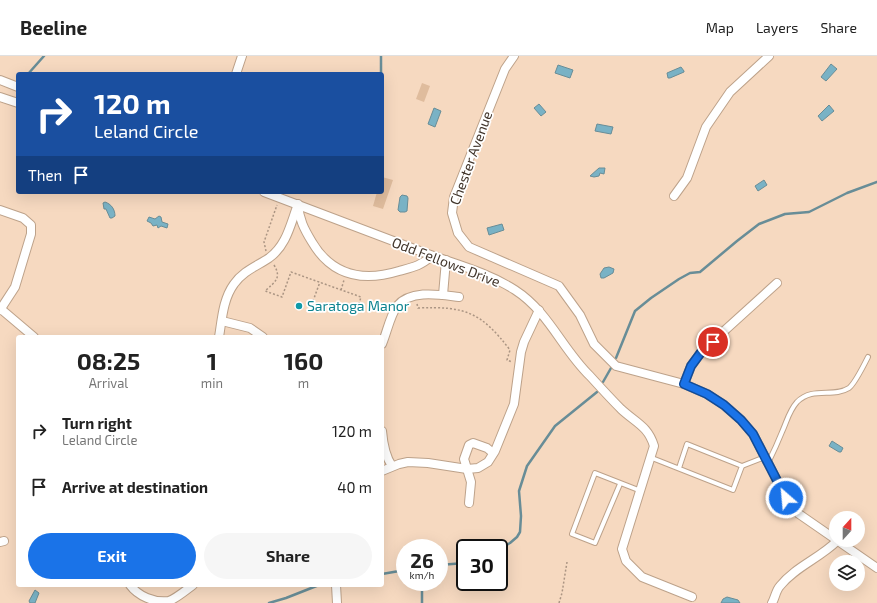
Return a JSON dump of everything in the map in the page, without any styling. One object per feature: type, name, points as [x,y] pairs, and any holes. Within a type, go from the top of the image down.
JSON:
[{"type":"street","points":[[237,72],[242,56]]},
{"type":"street","name":"Chester Avenue","points":[[514,56],[504,69],[454,197],[452,213],[458,233],[469,247],[559,286],[580,315],[594,344],[616,366],[684,384],[707,394],[724,405],[741,420],[753,434],[786,498],[799,514],[829,535]]},
{"type":"street","points":[[674,196],[687,178],[706,127],[730,92],[769,56]]},
{"type":"street","points":[[0,80],[16,86]]},
{"type":"street","points":[[0,97],[16,102]]},
{"type":"street","name":"Odd Fellows Drive","points":[[269,194],[432,256],[471,268],[515,290],[539,310],[580,367],[622,409],[644,427],[651,436],[654,446],[652,458],[622,549],[626,561],[642,577],[692,597]]},
{"type":"street","points":[[298,204],[299,217],[314,246],[327,262],[346,273],[369,277],[384,276],[422,265],[432,256]]},
{"type":"street","points":[[219,335],[228,296],[234,284],[245,272],[270,257],[280,247],[287,236],[298,204]]},
{"type":"street","points":[[0,210],[23,218],[31,225],[31,234],[15,287],[0,310],[31,335]]},
{"type":"street","points":[[443,295],[446,260]]},
{"type":"street","points":[[684,384],[691,366],[702,351],[777,283]]},
{"type":"street","points":[[384,338],[394,311],[398,305],[406,300],[417,296],[443,295],[460,297]]},
{"type":"street","points":[[384,470],[392,466],[408,462],[428,463],[467,469],[478,468],[488,462],[514,404],[519,364],[524,342],[539,310]]},
{"type":"street","points":[[222,321],[250,328],[260,335]]},
{"type":"street","points":[[469,503],[471,482],[464,459],[469,445],[473,443],[486,448],[493,453]]},
{"type":"street","points":[[384,445],[392,466]]},
{"type":"street","points":[[772,603],[779,586],[797,570],[831,547]]},
{"type":"street","name":"Chester Avenue","points":[[846,547],[877,568]]},
{"type":"street","points":[[131,587],[135,592],[144,598],[156,602],[168,601],[190,587]]},
{"type":"street","points":[[336,587],[337,603]]},
{"type":"lane","points":[[678,468],[687,444],[742,466],[767,460],[777,446],[790,410],[798,401],[806,396],[823,392],[839,392],[850,387],[868,357]]},
{"type":"lane","points":[[652,458],[733,490],[742,466]]},
{"type":"lane","points":[[620,484],[595,543],[572,534],[595,473],[641,491]]},
{"type":"path","points":[[268,253],[264,247],[264,242],[280,198]]},
{"type":"path","points":[[272,261],[278,272],[277,279],[265,291],[282,297],[292,272],[362,297],[356,314]]},
{"type":"path","points":[[341,290],[346,273]]},
{"type":"path","points":[[314,301],[320,282]]},
{"type":"path","points":[[417,296],[418,308],[443,307],[458,309],[477,317],[488,324],[510,350],[507,360],[519,364]]},
{"type":"path","points":[[559,603],[567,562]]},
{"type":"shaded area","points":[[422,83],[430,86],[424,102],[416,99]]},
{"type":"shaded area","points":[[384,178],[393,180],[383,209],[373,206],[376,194],[384,194]]},
{"type":"water","points":[[831,64],[837,69],[826,81],[821,77]]},
{"type":"water","points":[[558,65],[573,70],[570,78],[555,73]]},
{"type":"water","points":[[681,67],[684,72],[668,78],[667,73]]},
{"type":"water","points":[[539,104],[546,112],[541,116],[534,108]]},
{"type":"water","points":[[829,105],[834,111],[822,121],[818,116]]},
{"type":"water","points":[[434,108],[441,111],[435,127],[428,124]]},
{"type":"water","points":[[597,124],[613,127],[611,134],[595,131]]},
{"type":"water","points":[[599,168],[605,168],[604,174],[600,173],[599,176],[594,177],[590,176]]},
{"type":"water","points":[[764,180],[767,185],[758,191],[755,186]]},
{"type":"water","points":[[402,195],[407,196],[408,198],[407,211],[405,212],[400,212],[398,210],[400,197]]},
{"type":"water","points":[[105,202],[111,205],[115,213],[115,216],[112,218],[110,218],[106,209],[104,209],[103,203]]},
{"type":"water","points":[[159,216],[161,217],[162,222],[168,224],[167,228],[161,226],[158,228],[157,225],[153,226],[147,221],[149,217],[155,219]]},
{"type":"water","points":[[502,224],[504,230],[489,235],[487,228]]},
{"type":"water","points":[[609,267],[614,269],[613,273],[601,278],[600,274],[604,268]]},
{"type":"water","points":[[832,441],[843,448],[841,452],[829,446]]},
{"type":"water","points":[[35,590],[39,593],[35,603],[30,603],[29,601]]},
{"type":"water","points":[[727,597],[738,600],[740,603],[721,603],[723,599]]},
{"type":"waterway","points":[[30,72],[44,56]]},
{"type":"waterway","points":[[381,56],[381,72]]},
{"type":"waterway","points":[[616,358],[635,311],[679,279],[690,273],[700,272],[759,224],[785,214],[809,212],[847,193],[877,182]]},
{"type":"waterway","points":[[603,382],[611,368]]},
{"type":"waterway","points":[[508,544],[517,537],[520,532],[521,516],[519,491],[527,466],[555,426],[597,392]]},
{"type":"waterway","points":[[448,564],[456,564]]},
{"type":"waterway","points":[[384,574],[396,572]]},
{"type":"waterway","points":[[269,603],[314,587]]},
{"type":"waterway","points":[[422,591],[422,603]]},
{"type":"place","name":"Saratoga Manor","points":[[299,306]]},
{"type":"route","points":[[713,342],[702,351],[691,366],[684,384],[707,394],[724,405],[741,420],[753,434],[786,498]]}]
